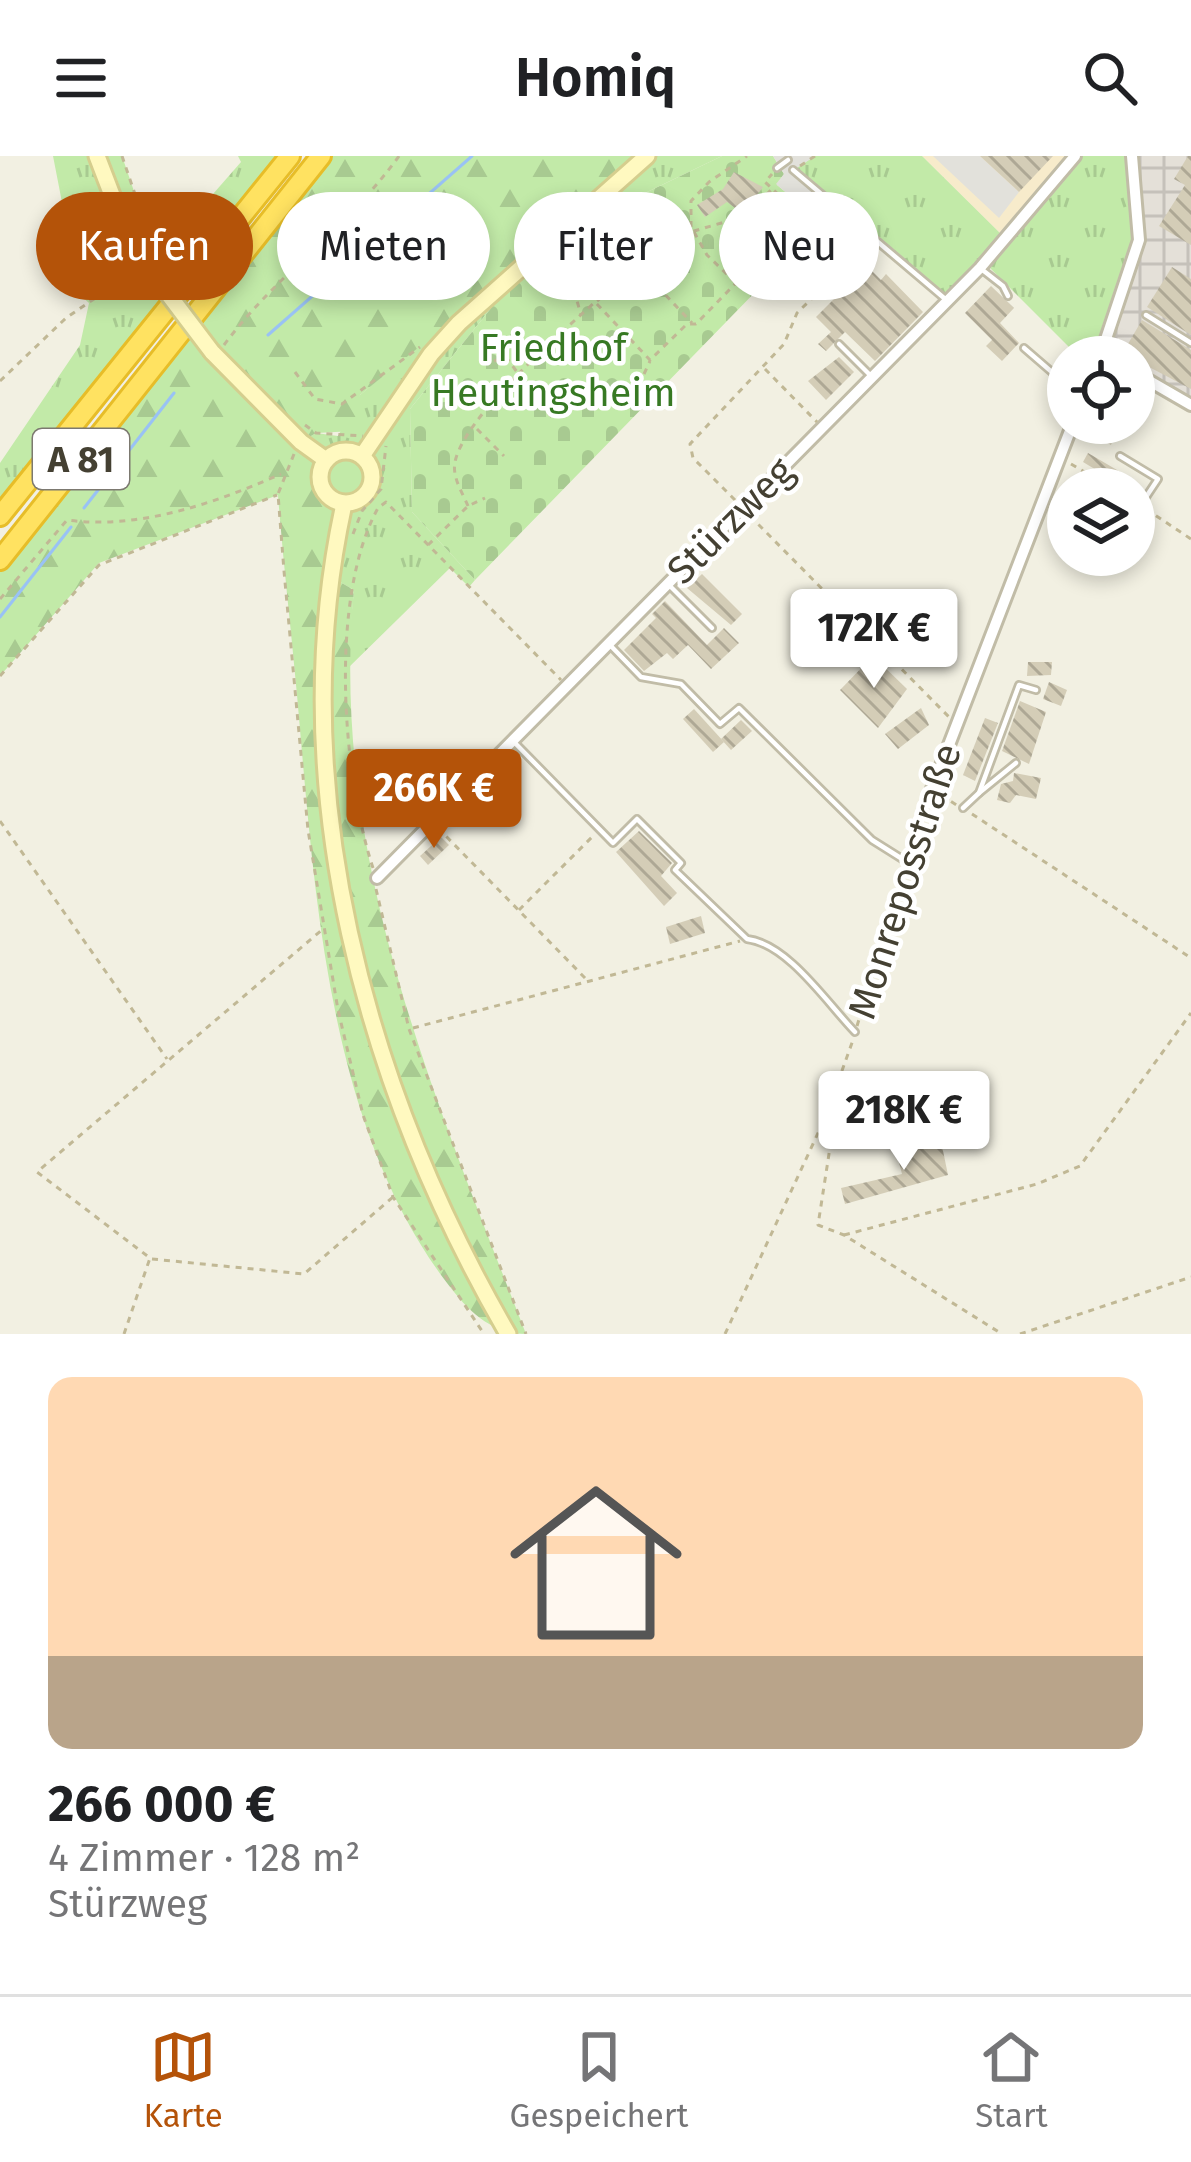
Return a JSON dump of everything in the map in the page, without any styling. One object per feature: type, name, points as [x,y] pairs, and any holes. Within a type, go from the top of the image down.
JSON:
[{"type":"highway","name":"A 81","points":[[0,516],[290,156]]},
{"type":"highway","name":"A 81","points":[[0,560],[321,156]]},
{"type":"main road","points":[[97,156],[110,192]]},
{"type":"main road","points":[[344,504],[362,498],[372,482],[373,448],[431,354],[502,281],[647,156]]},
{"type":"main road","points":[[177,300],[301,442],[326,460]]},
{"type":"main road","points":[[344,504],[323,491],[320,475],[326,460],[373,448]]},
{"type":"main road","points":[[344,504],[321,646],[332,801],[352,946],[412,1146],[508,1334]]},
{"type":"street","name":"Stürzweg","points":[[377,878],[980,268],[1075,156]]},
{"type":"street","points":[[1110,336],[1139,240],[1132,156]]},
{"type":"street","points":[[1155,384],[1191,405]]},
{"type":"street","name":"Monreposstraße","points":[[932,790],[1064,444]]},
{"type":"lane","points":[[778,168],[788,160]]},
{"type":"lane","points":[[793,170],[948,301]]},
{"type":"lane","points":[[980,268],[1007,296]]},
{"type":"lane","points":[[1146,315],[1191,343]]},
{"type":"lane","points":[[839,344],[872,377]]},
{"type":"lane","points":[[1024,348],[1047,368]]},
{"type":"lane","points":[[1120,456],[1140,468]]},
{"type":"lane","points":[[667,583],[712,628]]},
{"type":"lane","points":[[608,643],[641,677],[681,684],[720,724],[739,708],[872,840],[907,862]]},
{"type":"lane","points":[[979,793],[1019,685],[1036,690]]},
{"type":"lane","points":[[513,741],[613,843],[637,819],[681,863],[675,870],[747,939],[763,941],[779,954],[855,1032]]},
{"type":"lane","points":[[962,808],[1016,763]]},
{"type":"path","points":[[122,156],[134,192]]},
{"type":"path","points":[[218,349],[251,308],[340,226],[399,156]]},
{"type":"path","points":[[695,198],[747,156]]},
{"type":"path","points":[[793,170],[815,156]]},
{"type":"path","points":[[775,192],[765,182],[778,168]]},
{"type":"path","points":[[769,192],[772,189]]},
{"type":"path","points":[[695,234],[719,267]]},
{"type":"path","points":[[885,248],[866,251],[841,268],[794,316],[790,338],[689,448],[742,508],[955,723]]},
{"type":"path","points":[[644,374],[650,360],[719,299]]},
{"type":"path","points":[[0,381],[66,318],[96,300]]},
{"type":"path","points":[[577,300],[581,315]]},
{"type":"path","points":[[468,506],[454,464],[476,428],[515,374],[598,300]]},
{"type":"path","points":[[670,300],[693,324]]},
{"type":"path","points":[[596,302],[650,360]]},
{"type":"path","points":[[296,372],[314,399],[336,404],[360,395],[419,347],[431,354]]},
{"type":"path","points":[[494,362],[506,357],[555,420]]},
{"type":"path","points":[[763,367],[823,428]]},
{"type":"path","points":[[463,389],[490,409]]},
{"type":"path","points":[[297,420],[316,433],[355,431],[373,448],[381,489],[362,511],[351,542]]},
{"type":"path","points":[[476,428],[504,456]]},
{"type":"path","points":[[1059,456],[1079,468]]},
{"type":"path","points":[[0,599],[67,520],[102,525],[154,518],[283,473]]},
{"type":"path","points":[[0,676],[99,565],[278,494]]},
{"type":"path","points":[[428,545],[468,506],[485,498]]},
{"type":"path","points":[[526,1334],[409,1029],[376,908],[377,878],[348,734],[346,670],[354,590],[370,523],[386,502],[566,686]]},
{"type":"path","points":[[1155,516],[1191,539]]},
{"type":"path","points":[[932,790],[1191,958]]},
{"type":"path","name":"Monreposstraße","points":[[725,1334],[825,1118],[932,790]]},
{"type":"path","points":[[0,820],[168,1061]]},
{"type":"path","points":[[433,823],[588,981]]},
{"type":"path","points":[[518,911],[599,829]]},
{"type":"path","points":[[322,929],[37,1172],[150,1258],[304,1274],[393,1197]]},
{"type":"path","points":[[409,1029],[747,939]]},
{"type":"path","points":[[844,1235],[1037,1184],[1080,1166],[1191,1012]]},
{"type":"path","points":[[825,1118],[831,1141],[818,1225],[844,1235],[1002,1334]]},
{"type":"path","points":[[124,1334],[150,1258]]},
{"type":"path","points":[[1019,1334],[1191,1277]]},
{"type":"shaded area","points":[[773,156],[815,156],[794,170],[814,192],[785,192],[776,184],[784,174]]},
{"type":"shaded area","points":[[922,156],[1075,156],[1006,239]]},
{"type":"shaded area","points":[[933,156],[980,156],[1019,192],[999,218]]},
{"type":"shaded area","points":[[1132,156],[1191,156],[1191,405],[1155,384],[1155,336],[1104,336]]},
{"type":"green space","points":[[53,156],[122,156],[134,192],[60,192]]},
{"type":"green space","points":[[238,156],[290,156],[253,202],[253,192],[215,192],[241,162]]},
{"type":"green space","points":[[321,156],[647,156],[608,192],[514,192],[514,278],[490,300],[490,192],[292,192]]},
{"type":"green space","points":[[647,156],[722,156],[647,192],[604,192]]},
{"type":"green space","name":"Friedhof Heutingsheim","points":[[722,156],[773,156],[784,174],[777,185],[785,192],[719,192],[719,300],[747,300],[475,580],[412,512],[410,409],[514,286],[514,300],[695,300],[695,192],[647,192]]},
{"type":"green space","points":[[815,156],[922,156],[1006,239],[1075,156],[1132,156],[1139,240],[1107,336],[1058,336],[985,263],[948,301],[879,243],[879,192],[819,192],[793,170]]},
{"type":"green space","points":[[277,211],[277,300],[490,300],[431,354],[419,347],[360,395],[355,431],[316,433],[301,442],[326,460],[320,484],[329,497],[344,504],[328,575],[354,590],[350,688],[357,783],[396,970],[456,1153],[526,1334],[488,1323],[467,1307],[441,1275],[402,1212],[372,1144],[349,1072],[332,997],[310,843],[278,495],[99,563],[0,676],[0,560],[207,300],[253,300],[253,242]]},
{"type":"green space","points":[[514,267],[514,286],[410,409],[412,512],[475,580],[469,587],[450,568],[346,670],[354,590],[328,575],[336,502],[323,491],[321,467],[301,442],[316,433],[338,436],[360,395],[474,300],[490,300],[490,287]]},
{"type":"green space","points":[[86,300],[174,300],[0,516],[0,463],[80,345],[89,303]]},
{"type":"building","points":[[980,156],[1053,156],[1019,192]]},
{"type":"building","points":[[1188,156],[1191,245],[1159,226],[1185,185],[1174,179]]},
{"type":"building","points":[[734,172],[763,187],[759,192],[719,192],[719,207],[705,217],[697,205],[723,189]]},
{"type":"building","points":[[1172,267],[1191,279],[1191,335],[1147,307]]},
{"type":"building","points":[[886,274],[923,312],[875,361],[845,332],[826,351],[818,344],[831,332],[816,317],[833,300],[879,300],[879,278]]},
{"type":"building","points":[[991,286],[1014,308],[1000,323],[1019,343],[1002,361],[986,346],[992,340],[965,313]]},
{"type":"building","points":[[1142,320],[1191,350],[1191,389],[1155,370],[1155,336],[1133,336]]},
{"type":"building","points":[[839,357],[854,372],[826,400],[808,381]]},
{"type":"building","points":[[1088,453],[1114,468],[1093,468],[1083,462]]},
{"type":"building","points":[[702,574],[742,614],[731,625],[687,588]]},
{"type":"building","points":[[665,601],[707,645],[724,628],[739,643],[711,669],[688,645],[673,659],[667,653],[644,671],[624,650],[656,618],[652,614]]},
{"type":"building","points":[[873,656],[907,689],[878,728],[840,690]]},
{"type":"building","points":[[1028,662],[1052,662],[1051,675],[1027,676]]},
{"type":"building","points":[[1049,682],[1067,690],[1061,706],[1043,699]]},
{"type":"building","points":[[1020,701],[1046,712],[1029,764],[1002,751]]},
{"type":"building","points":[[921,708],[929,725],[898,749],[885,734]]},
{"type":"building","points":[[694,709],[724,742],[713,752],[683,719]]},
{"type":"building","points":[[985,718],[998,723],[975,781],[963,775]]},
{"type":"building","points":[[741,720],[752,731],[731,750],[721,739]]},
{"type":"building","points":[[1014,773],[1041,778],[1036,799],[1016,795],[1010,803],[997,800],[1001,784],[1013,781]]},
{"type":"building","points":[[639,831],[672,863],[661,876],[677,893],[664,906],[616,852]]},
{"type":"building","points":[[441,837],[449,845],[428,865],[420,856]]},
{"type":"building","points":[[701,916],[705,933],[670,944],[666,927]]},
{"type":"building","points":[[941,1141],[948,1175],[845,1204],[841,1188],[902,1174],[896,1151]]},
{"type":"waterway","points":[[268,335],[472,156]]},
{"type":"waterway","points":[[84,508],[174,393]]},
{"type":"waterway","points":[[0,617],[71,527]]}]
